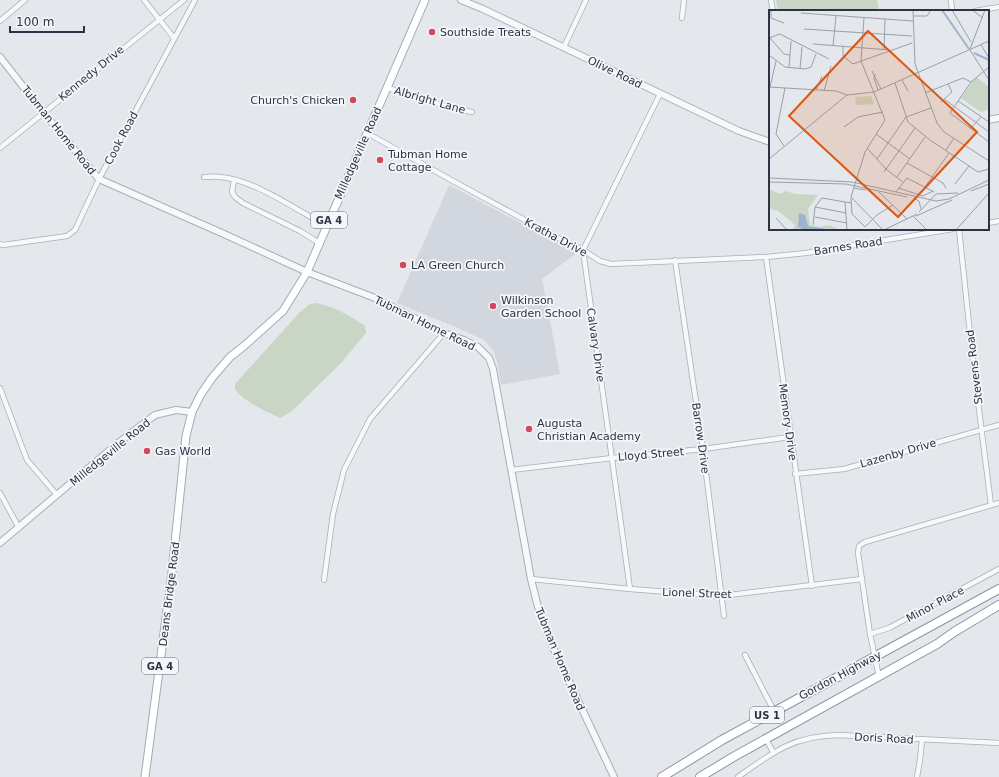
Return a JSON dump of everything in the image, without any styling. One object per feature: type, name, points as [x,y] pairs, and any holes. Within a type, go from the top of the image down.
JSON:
[{"type":"highway","name":"Gordon Highway","points":[[662,777],[700,752],[999,589]]},
{"type":"highway","name":"Gordon Highway","points":[[700,777],[937,644],[999,605]]},
{"type":"highway","points":[[937,644],[999,610]]},
{"type":"main road","name":"Milledgeville Road","points":[[192,412],[201,394],[214,375],[230,357],[283,311],[307,272],[425,0]]},
{"type":"main road","name":"Deans Bridge Road","points":[[145,777],[172,572],[186,436],[192,412]]},
{"type":"street","points":[[0,21],[26,0]]},
{"type":"street","points":[[144,0],[174,38]]},
{"type":"street","name":"Kennedy Drive","points":[[0,148],[184,0]]},
{"type":"street","name":"Cook Road","points":[[0,244],[3,245],[67,236],[75,230],[100,179],[195,0]]},
{"type":"street","name":"Olive Road","points":[[461,0],[564,47],[739,131],[769,142]]},
{"type":"street","points":[[564,47],[586,0]]},
{"type":"street","points":[[682,18],[684,0]]},
{"type":"street","points":[[771,0],[773,10]]},
{"type":"street","points":[[951,0],[952,10]]},
{"type":"street","points":[[981,10],[999,7]]},
{"type":"street","name":"Tubman Home Road","points":[[0,57],[43,112],[100,179],[307,272],[375,298],[444,333],[478,347],[489,358],[493,369],[531,579],[538,607],[552,643],[614,777]]},
{"type":"street","name":"Albright Lane","points":[[388,88],[451,108],[472,112]]},
{"type":"street","points":[[583,250],[660,94]]},
{"type":"street","points":[[989,120],[999,118]]},
{"type":"street","name":"Kratha Drive","points":[[367,133],[453,181],[583,250],[600,261],[611,264],[766,257]]},
{"type":"street","points":[[204,177],[220,177],[249,185],[272,195],[326,226]]},
{"type":"street","points":[[234,180],[232,192],[235,197],[243,203],[319,242]]},
{"type":"street","points":[[989,223],[999,221]]},
{"type":"street","name":"Barnes Road","points":[[766,257],[806,253],[927,231],[940,230]]},
{"type":"street","name":"Stevens Road","points":[[959,230],[991,505]]},
{"type":"street","name":"Calvary Drive","points":[[583,250],[630,589]]},
{"type":"street","name":"Memory Drive","points":[[766,257],[795,474],[812,586]]},
{"type":"street","name":"Barrow Drive","points":[[675,260],[704,449],[724,616]]},
{"type":"street","points":[[324,580],[333,514],[344,470],[370,419],[444,333]]},
{"type":"street","points":[[0,388],[27,460],[57,495]]},
{"type":"street","name":"Milledgeville Road","points":[[0,543],[117,444],[156,415],[176,410],[192,412]]},
{"type":"street","name":"Lazenby Drive","points":[[795,474],[844,469],[999,425]]},
{"type":"street","name":"Lloyd Street","points":[[511,470],[704,449],[790,436]]},
{"type":"street","points":[[0,493],[18,528]]},
{"type":"street","points":[[879,677],[870,634],[858,550],[859,546],[862,542],[999,503]]},
{"type":"street","name":"Minor Place","points":[[870,634],[890,628],[999,569]]},
{"type":"street","name":"Lionel Street","points":[[531,579],[721,596],[862,579]]},
{"type":"street","points":[[745,655],[774,711]]},
{"type":"street","name":"Doris Road","points":[[738,777],[773,752],[797,741],[824,736],[999,743]]},
{"type":"street","points":[[766,740],[773,752]]},
{"type":"street","points":[[916,777],[920,760],[922,740]]},
{"type":"shaded area","points":[[449,185],[577,253],[542,279],[560,374],[501,385],[497,361],[493,350],[484,340],[397,303]]},
{"type":"green space","points":[[776,0],[877,0],[879,10],[778,10]]},
{"type":"green space","points":[[316,303],[335,309],[354,319],[365,326],[366,333],[341,363],[291,412],[280,418],[243,398],[236,390],[235,384],[299,313],[310,304]]},
{"type":"place","name":"Southside Treats","points":[[432,32]]},
{"type":"place","name":"Church's Chicken","points":[[353,100]]},
{"type":"place","name":"Tubman Home Cottage","points":[[380,160]]},
{"type":"place","name":"LA Green Church","points":[[403,265]]},
{"type":"place","name":"Wilkinson Garden School","points":[[493,306]]},
{"type":"place","name":"Augusta Christian Academy","points":[[529,429]]},
{"type":"place","name":"Gas World","points":[[147,451]]}]
